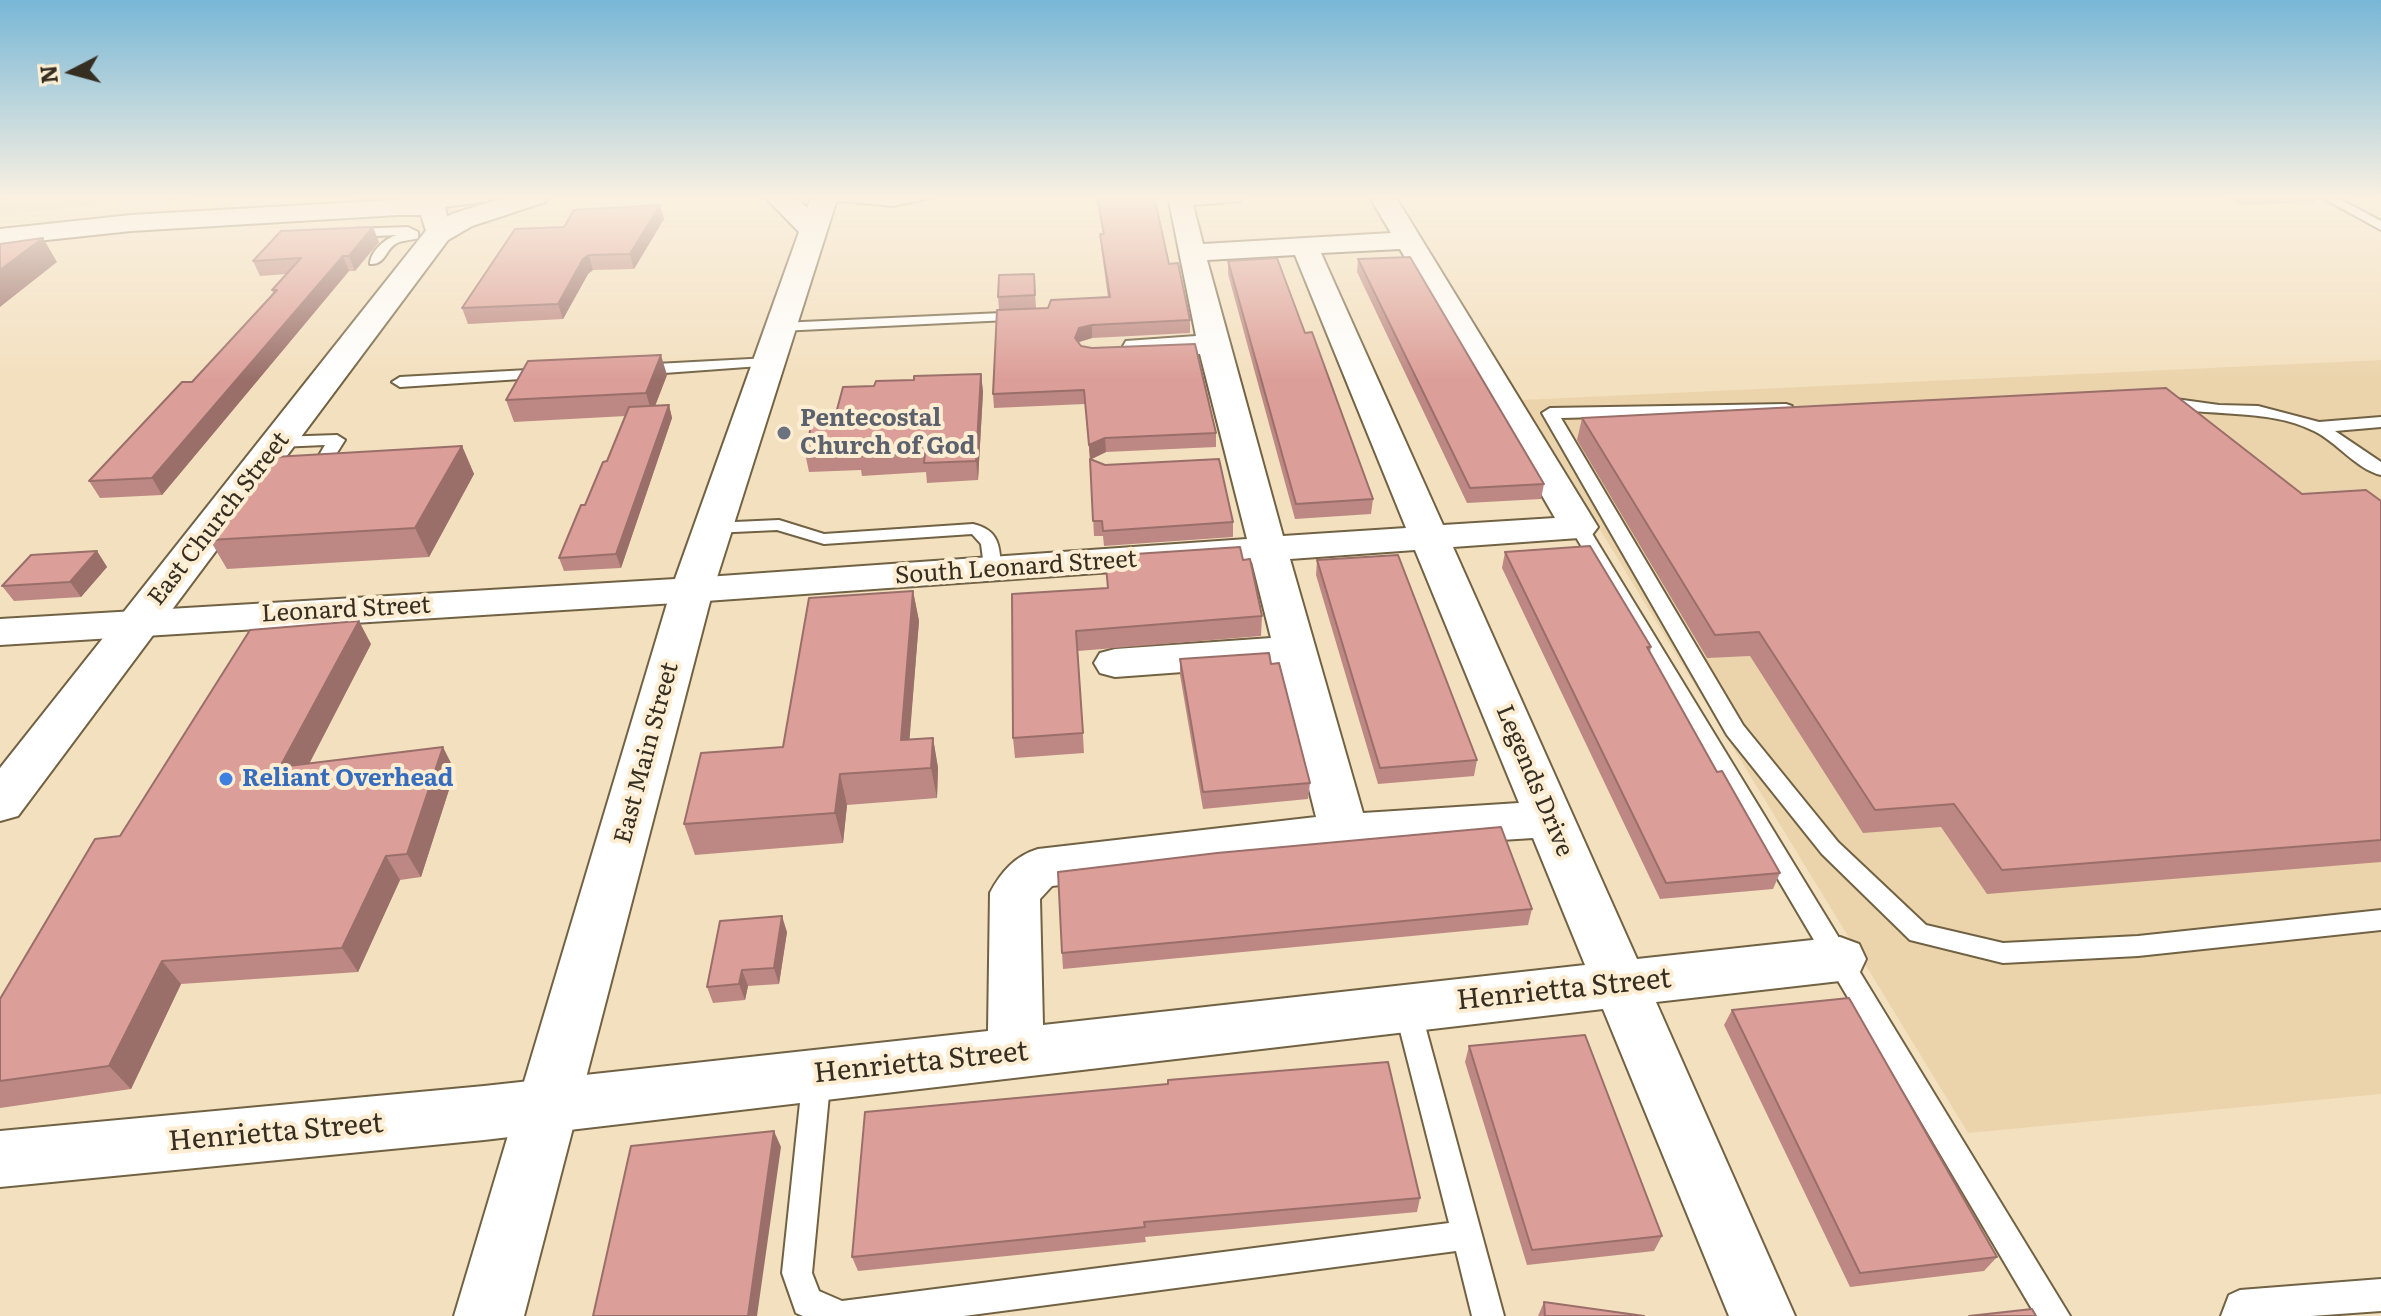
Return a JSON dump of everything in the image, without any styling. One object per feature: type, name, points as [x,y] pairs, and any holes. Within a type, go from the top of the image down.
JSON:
[{"type":"main road","name":"East Church Street","points":[[0,803],[278,442],[409,257]]},
{"type":"main road","name":"East Main Street","points":[[489,1316],[692,590],[804,257]]},
{"type":"street","points":[[1193,257],[1213,344],[1230,460],[1270,551],[1344,832]]},
{"type":"street","name":"Legends Drive","points":[[1309,257],[1762,1316]]},
{"type":"street","points":[[1419,257],[1579,527]]},
{"type":"street","points":[[1108,349],[1213,344]]},
{"type":"street","name":"South Leonard Street","points":[[692,590],[1431,540],[1579,527]]},
{"type":"street","name":"Leonard Street","points":[[0,632],[692,590]]},
{"type":"street","points":[[1115,663],[1296,650]]},
{"type":"street","points":[[1016,1052],[1015,893],[1038,868],[1344,832],[1550,819]]},
{"type":"street","name":"Henrietta Street","points":[[0,1159],[550,1105],[1840,959]]},
{"type":"lane","points":[[375,261],[378,257]]},
{"type":"lane","points":[[780,327],[1044,315]]},
{"type":"lane","points":[[613,371],[769,362]]},
{"type":"lane","points":[[400,382],[567,373]]},
{"type":"lane","points":[[2141,399],[2219,410],[2269,413],[2319,427],[2381,470]]},
{"type":"lane","points":[[1808,409],[1550,413],[1735,730],[1830,848],[1919,933],[2003,953],[2138,946],[2381,920]]},
{"type":"lane","points":[[2319,427],[2381,422]]},
{"type":"lane","points":[[278,442],[337,440],[323,462],[353,460]]},
{"type":"lane","points":[[713,528],[779,525],[824,539],[973,529],[982,531],[990,539],[992,570]]},
{"type":"lane","points":[[1579,527],[2054,1316]]},
{"type":"lane","points":[[1407,1007],[1488,1316]]},
{"type":"lane","points":[[817,1074],[797,1273],[807,1302],[842,1316],[1468,1235]]},
{"type":"lane","points":[[2237,1316],[2240,1306],[2381,1295]]},
{"type":"shaded area","points":[[2381,360],[2381,1094],[1968,1133],[1521,400]]},
{"type":"building","points":[[0,257],[17,257],[0,270]]},
{"type":"building","points":[[256,257],[342,257],[152,478],[89,481],[182,382],[192,382],[277,290],[272,290],[301,258],[253,261]]},
{"type":"building","points":[[496,257],[585,257],[558,304],[462,308]]},
{"type":"building","points":[[1104,257],[1168,257],[1169,264],[1178,263],[1190,320],[1092,325],[1079,328],[1075,338],[1081,346],[1092,348],[1195,344],[1216,433],[1105,438],[1089,445],[1084,390],[993,394],[997,310],[1048,308],[1051,300],[1110,297]]},
{"type":"building","points":[[1410,257],[1544,484],[1470,488],[1358,259]]},
{"type":"building","points":[[1277,258],[1305,333],[1312,332],[1373,499],[1296,504],[1228,261]]},
{"type":"building","points":[[1034,274],[1035,295],[998,297],[999,275]]},
{"type":"building","points":[[661,355],[646,393],[506,400],[528,361]]},
{"type":"building","points":[[981,374],[976,461],[924,463],[925,453],[858,456],[859,450],[805,453],[812,422],[834,421],[843,387],[874,386],[876,381],[914,380],[914,376]]},
{"type":"building","points":[[2166,388],[2302,494],[2366,490],[2381,501],[2381,840],[2002,870],[1954,804],[1875,810],[1759,632],[1715,635],[1582,418]]},
{"type":"building","points":[[669,405],[616,554],[559,558],[581,505],[585,505],[603,462],[607,461],[629,407]]},
{"type":"building","points":[[462,446],[415,528],[210,540],[274,457]]},
{"type":"building","points":[[1090,459],[1105,465],[1219,459],[1233,522],[1103,531],[1102,521],[1093,521]]},
{"type":"building","points":[[1590,546],[1651,647],[1647,647],[1717,772],[1722,771],[1780,873],[1666,883],[1505,552]]},
{"type":"building","points":[[1240,547],[1243,560],[1250,559],[1262,616],[1076,631],[1083,733],[1013,738],[1012,594],[1108,588],[1105,556]]},
{"type":"building","points":[[97,551],[70,582],[2,586],[31,555]]},
{"type":"building","points":[[1398,555],[1477,760],[1380,768],[1317,560]]},
{"type":"building","points":[[913,591],[901,740],[933,738],[931,768],[840,774],[835,813],[684,824],[701,753],[783,747],[809,598]]},
{"type":"building","points":[[359,621],[280,767],[443,747],[407,854],[386,856],[342,948],[162,961],[109,1066],[0,1081],[0,999],[95,839],[120,836],[250,630]]},
{"type":"building","points":[[1269,653],[1271,664],[1279,663],[1310,783],[1203,792],[1180,659]]},
{"type":"building","points":[[1501,827],[1532,909],[1062,953],[1058,872],[1217,853]]},
{"type":"building","points":[[782,916],[774,968],[742,970],[739,984],[707,987],[720,921]]},
{"type":"building","points":[[1849,998],[1997,1257],[1860,1273],[1732,1010]]},
{"type":"building","points":[[1585,1035],[1662,1236],[1532,1250],[1469,1046]]},
{"type":"building","points":[[1388,1062],[1420,1198],[1144,1222],[1145,1227],[852,1257],[865,1112],[1168,1084],[1168,1080]]},
{"type":"building","points":[[774,1131],[748,1316],[593,1316],[631,1146]]},
{"type":"building","points":[[1544,1302],[1644,1316],[1545,1316]]},
{"type":"building","points":[[2032,1309],[2036,1316],[1969,1316]]},
{"type":"place","name":"Pentecostal Church of God","points":[[784,433]]},
{"type":"place","name":"Reliant Overhead","points":[[226,779]]}]
